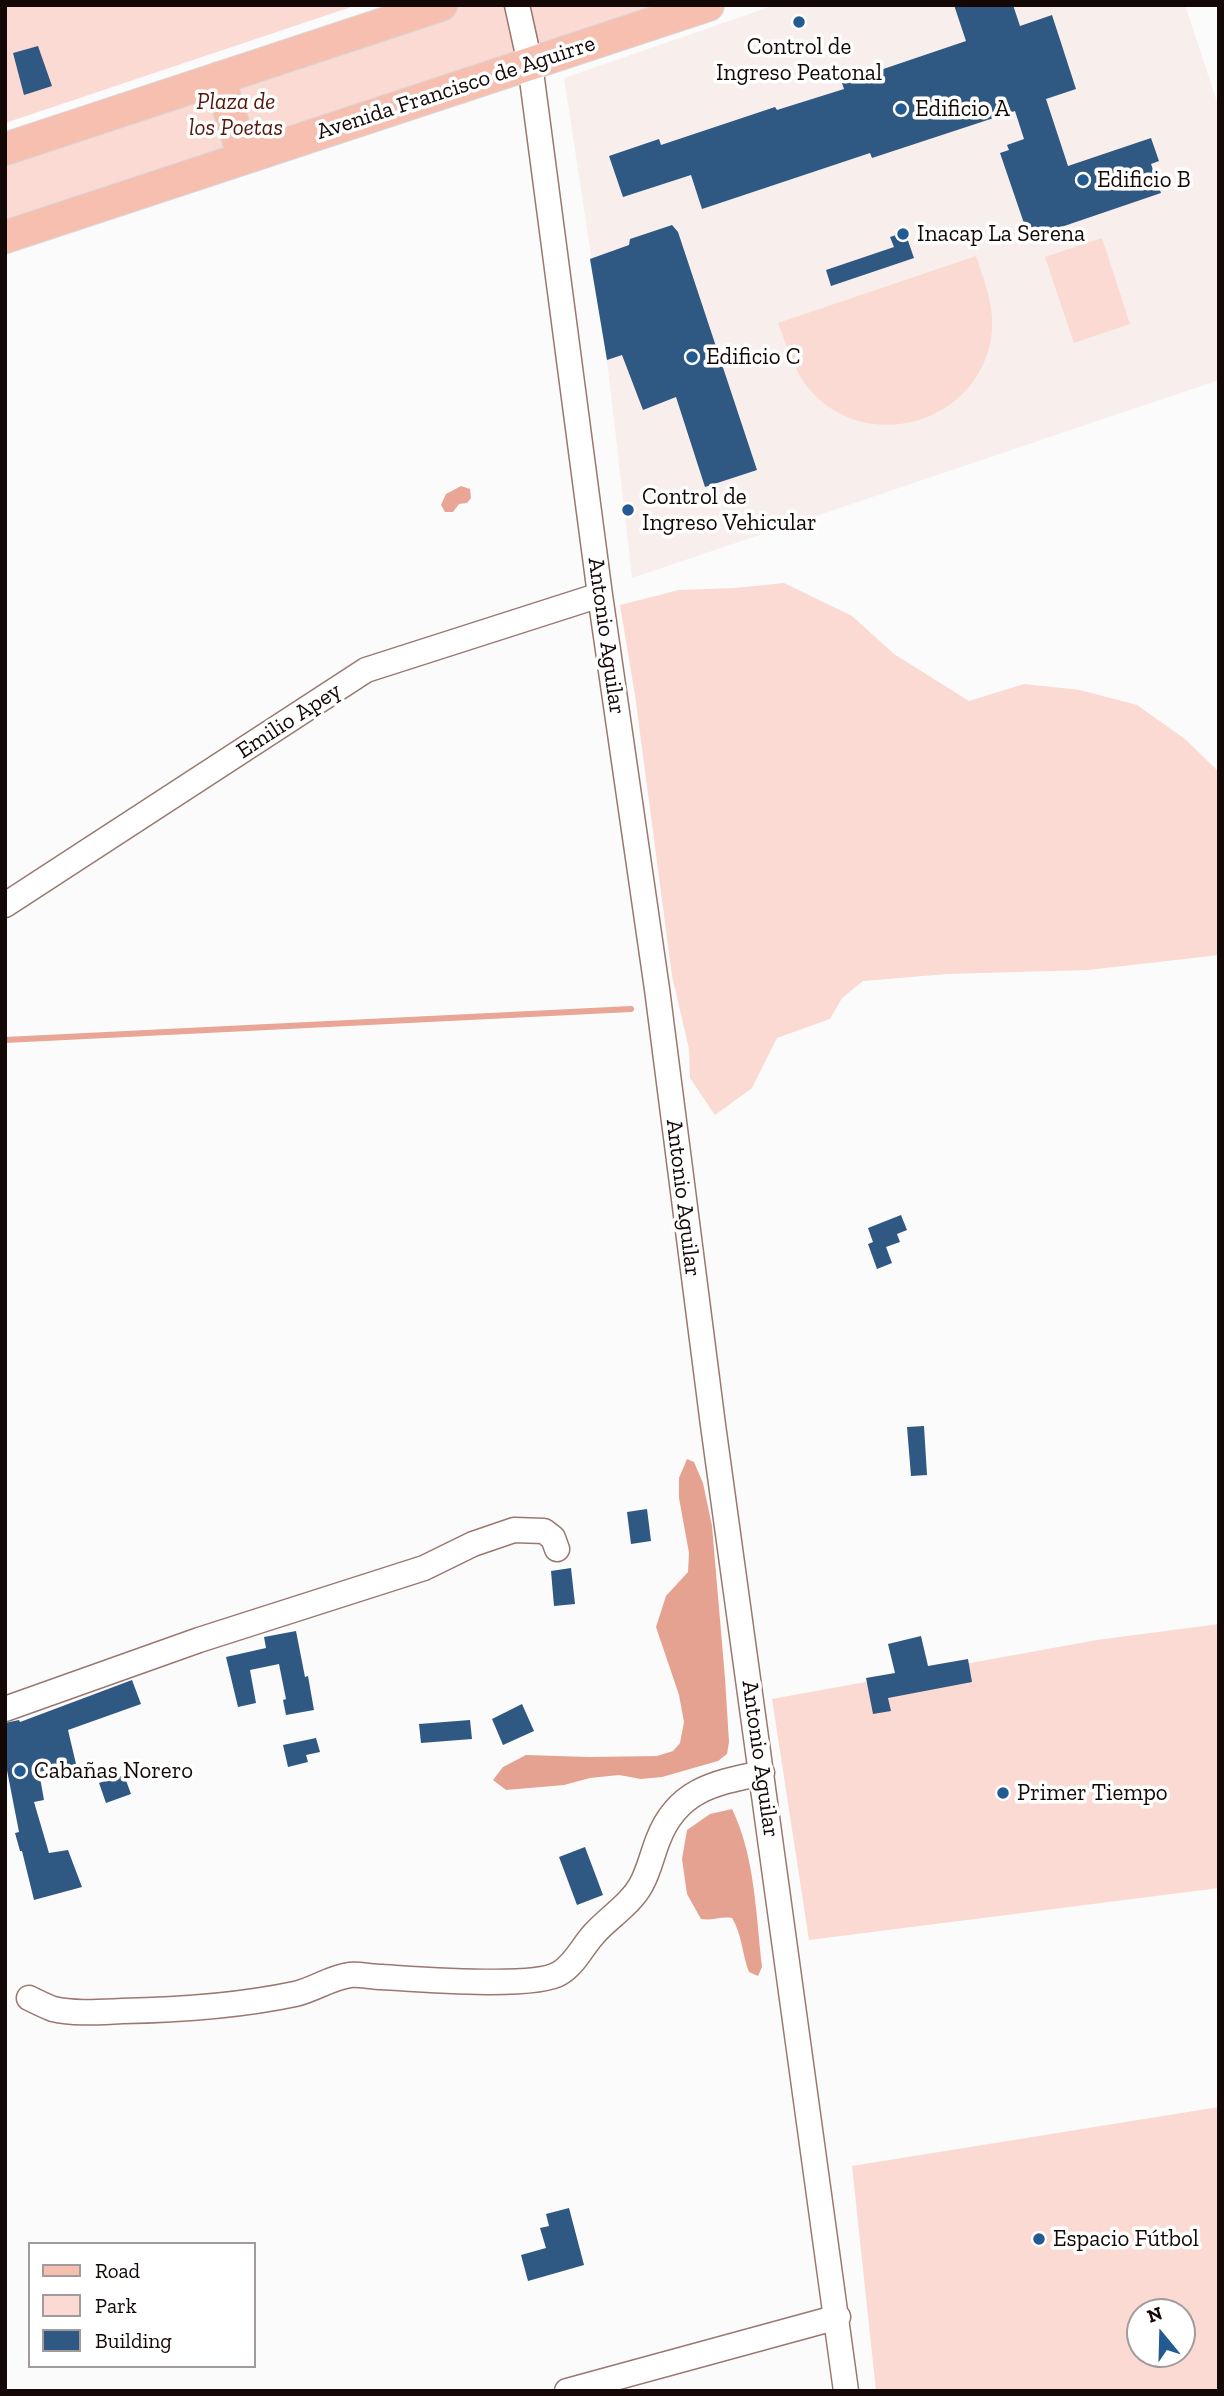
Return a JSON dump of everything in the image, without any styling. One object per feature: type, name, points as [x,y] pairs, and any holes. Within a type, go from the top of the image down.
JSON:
[{"type":"main road","points":[[5,149],[441,5]]},
{"type":"main road","name":"Avenida Francisco de Aguirre","points":[[5,237],[708,5]]},
{"type":"main road","points":[[219,78],[244,158]]},
{"type":"street","name":"Antonio Aguilar","points":[[517,5],[530,64],[600,595],[657,989],[711,1411],[838,2316],[846,2391]]},
{"type":"street","name":"Emilio Apey","points":[[5,905],[366,670],[600,595]]},
{"type":"street","points":[[5,1709],[199,1640],[424,1568],[473,1544],[514,1530],[544,1531],[553,1538],[557,1549]]},
{"type":"street","points":[[29,1998],[52,2008],[78,2012],[127,2011],[252,2003],[306,1991],[349,1975],[524,1982],[544,1980],[558,1975],[572,1964],[584,1945],[641,1886],[657,1841],[674,1809],[689,1796],[738,1778],[762,1773]]},
{"type":"street","points":[[567,2391],[838,2316]]},
{"type":"shaded area","name":"Inacap La Serena","points":[[775,5],[1185,5],[1219,108],[1219,380],[632,578],[607,360],[564,78]]},
{"type":"shaded area","points":[[461,486],[470,489],[471,498],[467,503],[459,504],[453,512],[445,512],[441,505],[446,494]]},
{"type":"shaded area","points":[[687,1459],[694,1462],[703,1483],[712,1526],[725,1678],[729,1742],[727,1754],[718,1761],[662,1777],[641,1779],[619,1775],[590,1778],[564,1785],[506,1790],[493,1780],[503,1767],[526,1755],[657,1756],[673,1751],[680,1743],[684,1722],[679,1695],[656,1627],[666,1596],[688,1572],[689,1553],[679,1498],[679,1478]]},
{"type":"shaded area","points":[[732,1809],[746,1846],[750,1866],[762,1967],[758,1976],[749,1972],[732,1918],[701,1919],[687,1894],[682,1859],[687,1830],[710,1814]]},
{"type":"green space","points":[[5,5],[357,5],[5,123]]},
{"type":"green space","name":"Plaza de los Poetas","points":[[459,5],[681,5],[5,228],[5,155]]},
{"type":"green space","points":[[1102,238],[1130,324],[1074,343],[1045,257]]},
{"type":"green space","points":[[976,256],[991,307],[991,339],[981,368],[964,392],[942,410],[916,421],[888,425],[860,421],[834,410],[804,383],[778,323]]},
{"type":"green space","points":[[784,583],[852,616],[894,654],[969,701],[1024,684],[1080,690],[1137,705],[1185,739],[1219,772],[1219,955],[1088,970],[947,974],[863,981],[842,998],[830,1019],[777,1038],[752,1088],[715,1115],[690,1078],[689,1049],[672,976],[635,695],[620,605],[679,590]]},
{"type":"green space","name":"Primer Tiempo","points":[[1219,1624],[1219,1888],[809,1940],[772,1699],[1097,1640]]},
{"type":"green space","name":"Espacio Fútbol","points":[[1219,2107],[1219,2391],[876,2391],[852,2166]]},
{"type":"building","name":"Edificio A","points":[[954,5],[1013,5],[1020,26],[1052,15],[1076,89],[1046,99],[1068,166],[1151,138],[1159,161],[1151,164],[1161,193],[1029,238],[1000,153],[1009,150],[1007,145],[1024,139],[1015,111],[872,158],[870,153],[702,209],[691,175],[623,197],[609,156],[659,139],[661,145],[775,107],[777,110],[844,89],[842,83],[966,41]]},
{"type":"building","points":[[38,46],[52,86],[24,95],[13,53]]},
{"type":"building","name":"Edificio C","points":[[672,225],[678,232],[757,470],[705,487],[676,397],[643,410],[622,355],[607,360],[590,259],[629,245],[630,239]]},
{"type":"building","points":[[905,232],[914,258],[831,286],[826,270],[894,247],[890,237]]},
{"type":"building","points":[[901,1215],[907,1230],[897,1234],[900,1242],[886,1247],[892,1263],[877,1269],[868,1244],[873,1242],[868,1228]]},
{"type":"building","points":[[924,1426],[927,1475],[911,1476],[907,1427]]},
{"type":"building","points":[[647,1509],[651,1541],[631,1544],[627,1512]]},
{"type":"building","points":[[571,1568],[575,1604],[554,1606],[551,1571]]},
{"type":"building","points":[[296,1631],[314,1710],[286,1715],[283,1700],[286,1699],[279,1664],[250,1670],[256,1703],[238,1707],[226,1657],[266,1648],[264,1637]]},
{"type":"building","points":[[921,1636],[928,1666],[968,1659],[972,1682],[888,1698],[891,1711],[873,1714],[866,1678],[895,1673],[888,1644]]},
{"type":"building","points":[[132,1680],[141,1704],[68,1730],[76,1764],[39,1772],[44,1800],[34,1802],[49,1853],[68,1850],[82,1887],[34,1900],[15,1833],[19,1832],[5,1760],[5,1723],[20,1722]]},
{"type":"building","points":[[522,1704],[534,1731],[503,1745],[492,1719]]},
{"type":"building","points":[[470,1720],[472,1739],[421,1743],[419,1724]]},
{"type":"building","points":[[316,1738],[320,1752],[306,1755],[308,1762],[288,1767],[283,1745]]},
{"type":"building","points":[[124,1775],[131,1794],[106,1803],[99,1783]]},
{"type":"building","points":[[585,1847],[603,1895],[577,1905],[559,1857]]},
{"type":"building","points":[[569,2208],[584,2265],[528,2281],[521,2255],[546,2248],[540,2228],[549,2226],[546,2214]]},
{"type":"waterway","points":[[5,1040],[631,1009]]},
{"type":"place","name":"Control de Ingreso Peatonal","points":[[799,22]]},
{"type":"place","name":"Edificio A","points":[[901,109]]},
{"type":"place","name":"Edificio B","points":[[1083,180]]},
{"type":"place","name":"Inacap La Serena","points":[[903,234]]},
{"type":"place","name":"Edificio C","points":[[692,357]]},
{"type":"place","name":"Control de Ingreso Vehicular","points":[[628,510]]},
{"type":"place","name":"Cabañas Norero","points":[[20,1771]]},
{"type":"place","name":"Primer Tiempo","points":[[1003,1793]]},
{"type":"place","name":"Espacio Fútbol","points":[[1039,2239]]}]
